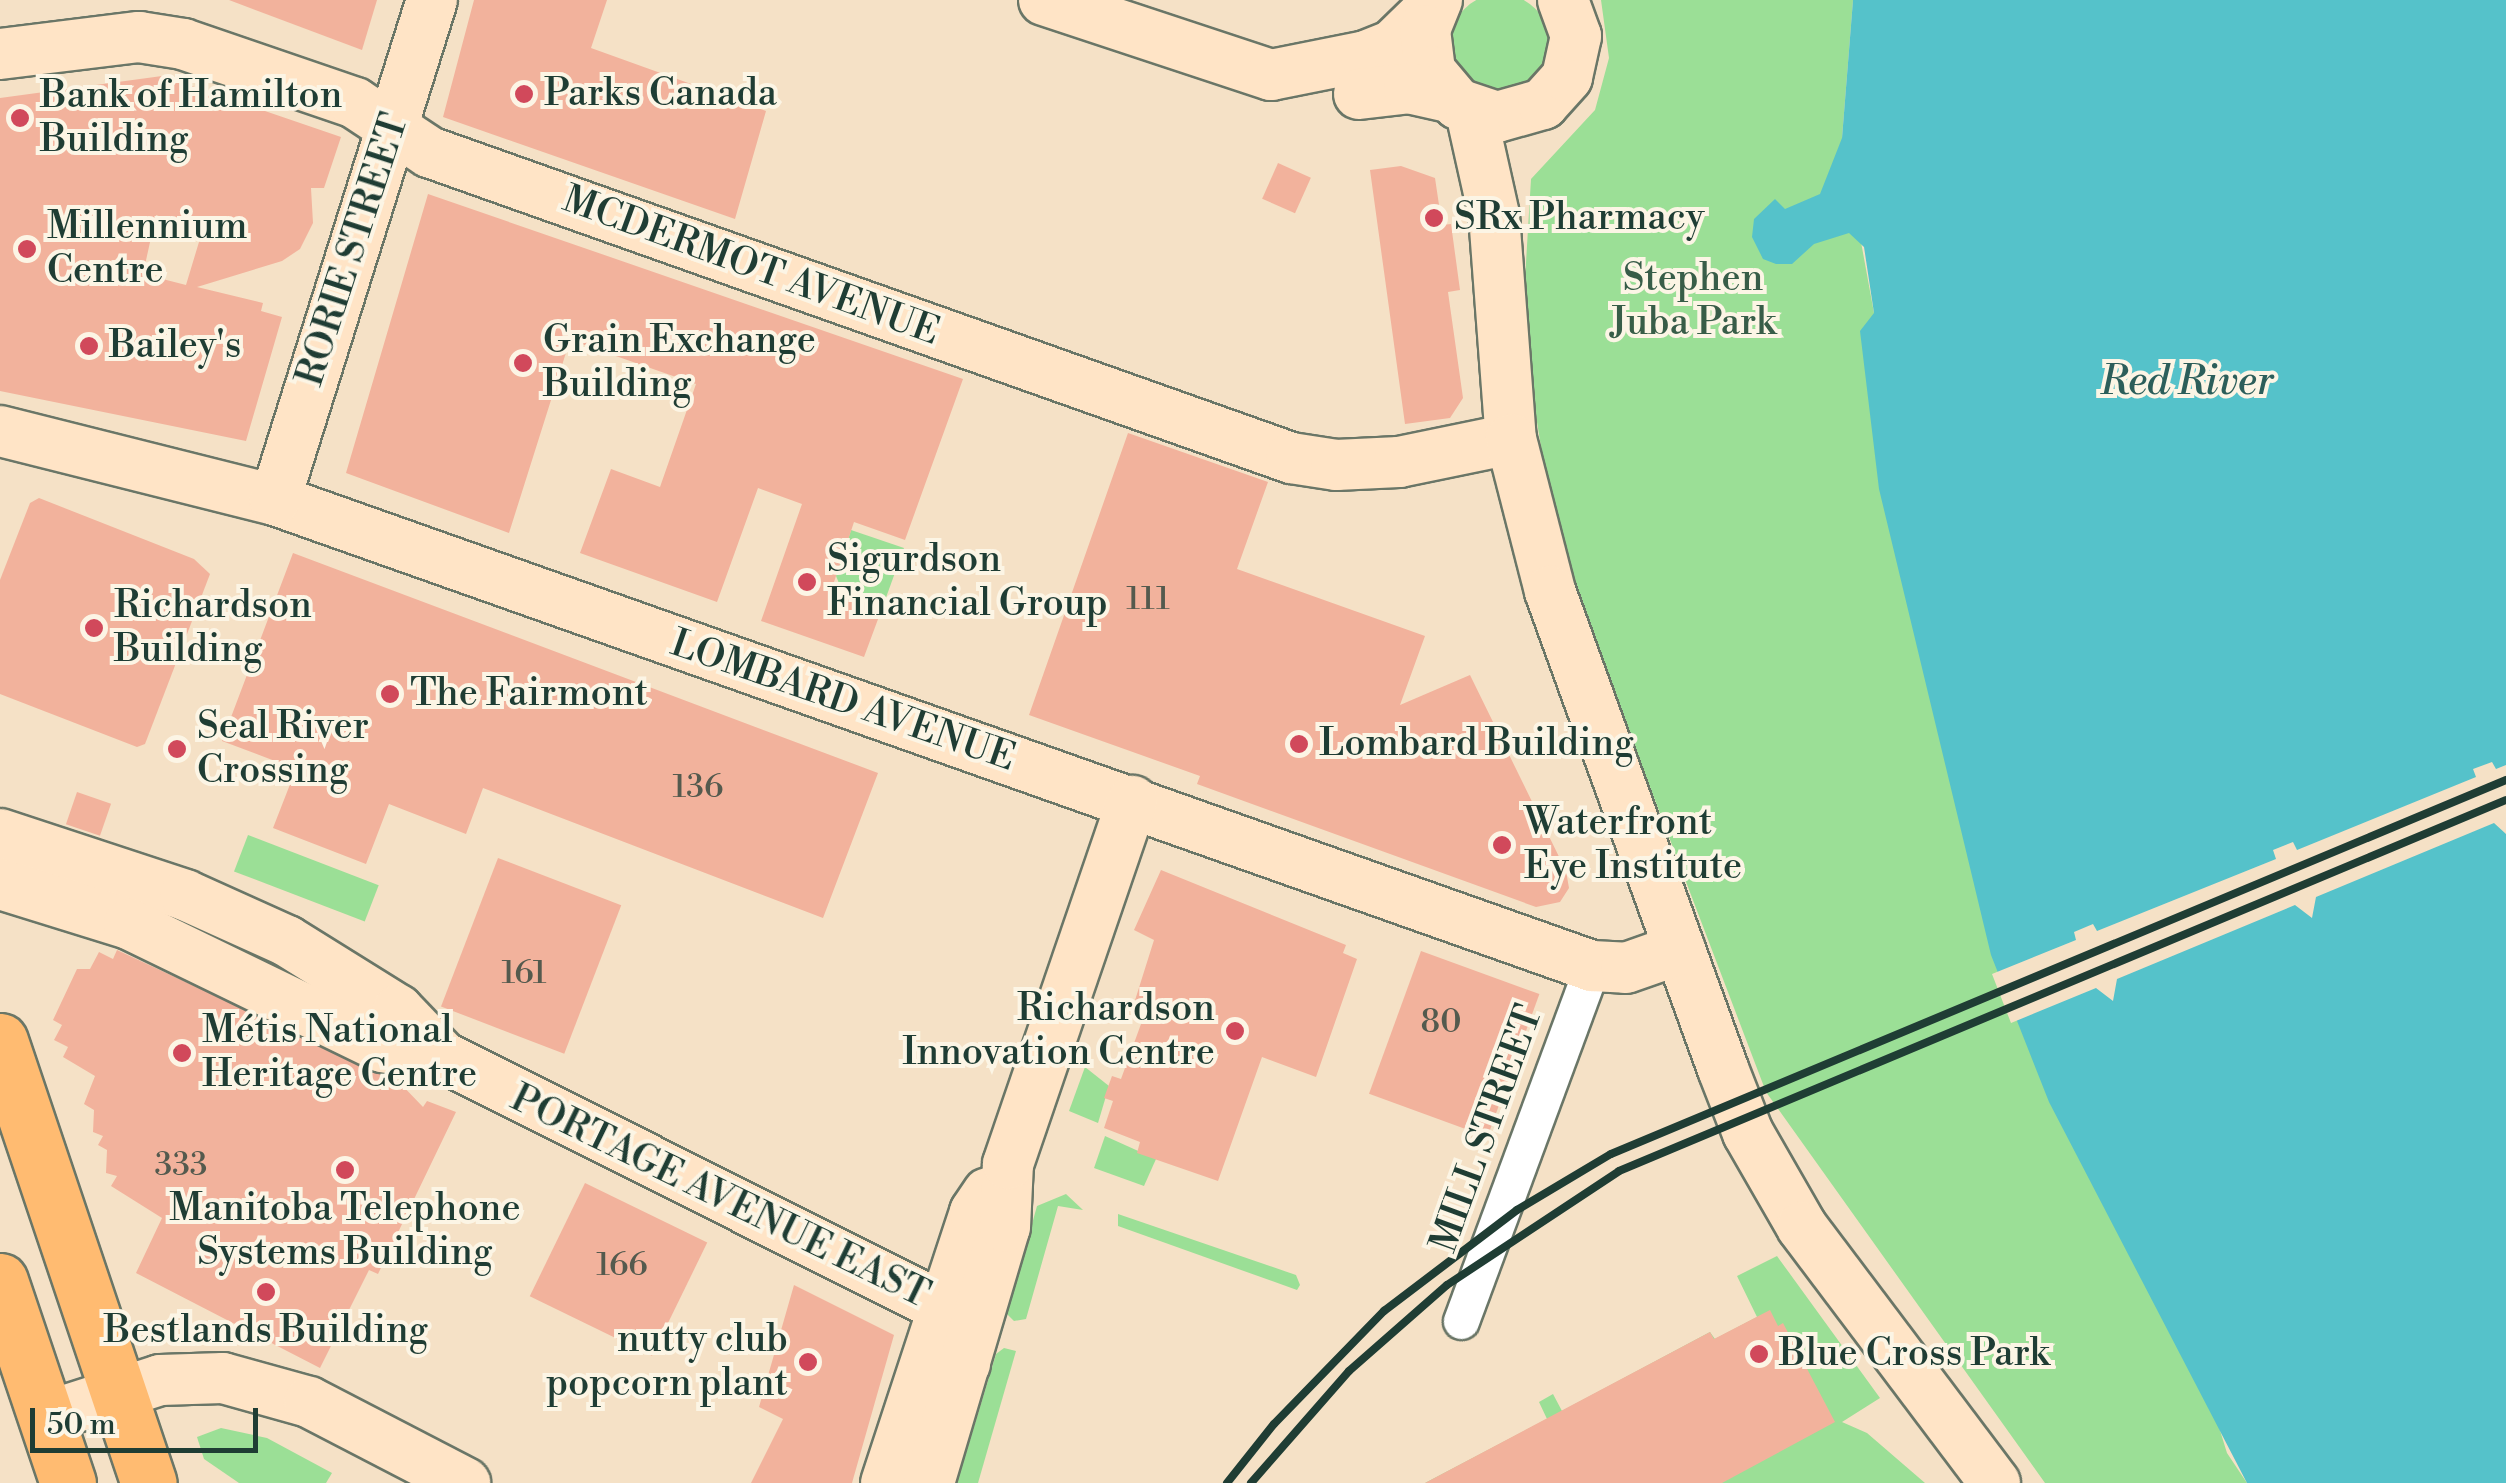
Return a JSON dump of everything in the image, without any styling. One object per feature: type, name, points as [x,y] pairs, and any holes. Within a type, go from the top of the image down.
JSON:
[{"type":"main road","points":[[0,1041],[149,1483]]},
{"type":"main road","points":[[0,1281],[68,1483]]},
{"type":"street","name":"RORIE STREET","points":[[276,500],[432,0]]},
{"type":"street","points":[[1044,0],[1272,74],[1366,56],[1393,45],[1435,3]]},
{"type":"street","points":[[1359,94],[1409,88],[1497,117],[1530,112],[1556,93],[1574,60],[1574,25],[1563,0]]},
{"type":"street","points":[[1435,3],[1425,51],[1460,104],[1494,215],[1511,439],[1550,591],[1736,1101],[1774,1182],[1996,1483]]},
{"type":"street","name":"MCDERMOT AVENUE","points":[[0,54],[139,36],[183,44],[355,103],[429,152],[1291,458],[1336,465],[1399,462],[1511,439]]},
{"type":"street","points":[[1494,215],[1530,112]]},
{"type":"street","name":"LOMBARD AVENUE","points":[[0,431],[276,500],[1592,966],[1626,968],[1680,949]]},
{"type":"street","points":[[886,1483],[975,1212],[1008,1164],[1132,801]]},
{"type":"street","name":"PORTAGE AVENUE EAST","points":[[0,834],[185,896],[287,941],[398,1010],[443,1057]]},
{"type":"street","name":"PORTAGE AVENUE EAST","points":[[0,884],[130,924],[382,1048],[443,1057],[942,1307],[959,1329],[965,1362]]},
{"type":"street","name":"MILL STREET","points":[[1461,1320],[1592,966]]},
{"type":"street","points":[[928,1483],[1005,1227],[1008,1164]]},
{"type":"street","points":[[45,1417],[118,1392],[192,1377],[266,1386],[465,1483]]},
{"type":"green space","points":[[1500,-6],[1519,-3],[1536,8],[1547,25],[1547,63],[1536,80],[1519,91],[1500,94],[1481,91],[1464,80],[1453,63],[1450,44],[1453,25],[1464,8],[1481,-3]]},
{"type":"green space","name":"Stephen Juba Park","points":[[1601,0],[1853,0],[1842,138],[1874,313],[2227,1453],[2247,1483],[2045,1483],[1766,1092],[1556,540],[1522,329],[1531,179],[1595,110],[1609,58]]},
{"type":"green space","points":[[851,530],[904,548],[884,603],[841,588],[836,576]]},
{"type":"green space","points":[[248,835],[379,885],[365,922],[234,871]]},
{"type":"green space","points":[[1085,1067],[1109,1086],[1098,1123],[1069,1111]]},
{"type":"green space","points":[[1105,1136],[1156,1159],[1144,1186],[1094,1168]]},
{"type":"green space","points":[[1066,1194],[1083,1210],[1058,1206],[1026,1319],[1014,1321],[1007,1314],[1037,1206]]},
{"type":"green space","points":[[1118,1214],[1296,1275],[1300,1285],[1297,1290],[1118,1226]]},
{"type":"green space","name":"Blue Cross Park","points":[[1777,1256],[1880,1398],[1842,1422],[1867,1433],[1925,1483],[1425,1483],[1547,1419],[1539,1402],[1553,1394],[1562,1411],[1710,1332],[1715,1339],[1757,1317],[1737,1276]]},
{"type":"green space","points":[[1004,1348],[1016,1351],[978,1483],[957,1483],[996,1354]]},
{"type":"green space","points":[[221,1428],[267,1438],[332,1473],[326,1483],[239,1483],[204,1459],[197,1437]]},
{"type":"water","name":"Red River","points":[[1853,0],[2506,0],[2506,1483],[2247,1483],[2049,1102],[1991,955],[1879,489],[1860,331],[1874,313],[1864,247],[1849,233],[1814,244],[1792,264],[1776,264],[1763,259],[1752,237],[1754,219],[1775,199],[1785,209],[1820,194],[1842,138]]},
{"type":"pier","points":[[2492,762],[2496,769],[2506,765],[2506,834],[2494,823],[2316,897],[2312,918],[2295,905],[2117,979],[2113,1001],[2096,988],[2011,1023],[1992,974],[2076,940],[2074,932],[2093,924],[2097,931],[2276,859],[2273,850],[2293,842],[2297,850],[2476,777],[2473,769]]},
{"type":"building","points":[[229,0],[377,0],[362,50]]},
{"type":"building","points":[[474,0],[607,0],[591,48],[766,111],[735,219],[443,117]]},
{"type":"building","points":[[162,76],[341,137],[324,188],[311,188],[313,223],[300,249],[282,261],[197,287],[263,303],[261,311],[282,317],[246,441],[0,391],[0,98]],"holes":[[[156,215],[202,232],[186,285],[143,274]]]},
{"type":"building","points":[[1278,163],[1311,178],[1295,213],[1262,199]]},
{"type":"building","points":[[1401,166],[1435,178],[1442,225],[1451,224],[1460,290],[1448,292],[1463,398],[1450,418],[1405,424],[1370,170]]},
{"type":"building","points":[[428,194],[963,379],[905,540],[854,522],[833,585],[884,603],[864,657],[761,621],[802,504],[758,488],[717,602],[580,553],[611,469],[660,487],[696,384],[570,340],[509,533],[346,473]]},
{"type":"building","points":[[1128,433],[1268,482],[1237,569],[1425,636],[1400,705],[1470,675],[1566,871],[1569,888],[1560,902],[1536,907],[1197,784],[1200,776],[1029,715]]},
{"type":"building","name":"Richardson Building","points":[[39,498],[194,559],[210,574],[145,744],[137,747],[0,694],[0,580],[30,503]]},
{"type":"building","points":[[293,553],[878,773],[823,918],[483,788],[466,834],[389,804],[366,864],[273,828],[296,769],[222,741]]},
{"type":"building","points":[[77,792],[111,804],[100,836],[66,824]]},
{"type":"building","points":[[498,858],[621,905],[564,1054],[441,1006]]},
{"type":"building","name":"Richardson Innovation Centre","points":[[1161,870],[1346,945],[1343,953],[1357,959],[1316,1077],[1262,1057],[1218,1181],[1137,1153],[1140,1142],[1104,1128],[1113,1101],[1104,1098],[1112,1076],[1121,1079],[1145,1013],[1131,1013],[1154,940],[1134,930]]},
{"type":"building","points":[[117,950],[398,1081],[423,1107],[427,1101],[456,1112],[378,1274],[369,1270],[320,1368],[136,1273],[162,1218],[111,1186],[117,1176],[106,1173],[107,1150],[98,1145],[103,1136],[93,1132],[94,1110],[84,1104],[95,1076],[63,1057],[68,1047],[54,1040],[62,1025],[53,1020],[77,969],[90,969],[99,952],[113,959]]},
{"type":"building","points":[[1421,951],[1539,994],[1487,1137],[1369,1094]]},
{"type":"building","points":[[585,1183],[707,1243],[652,1356],[530,1296]]},
{"type":"building","points":[[794,1285],[894,1335],[852,1483],[751,1483],[783,1419],[759,1407]]},
{"type":"building","name":"Blue Cross Park","points":[[1770,1310],[1778,1326],[1783,1323],[1835,1422],[1722,1483],[1425,1483],[1710,1332],[1714,1339]]},
{"type":"railway","points":[[1227,1483],[1274,1424],[1384,1311],[1517,1210],[1611,1154],[2506,780]]},
{"type":"railway","points":[[1251,1483],[1349,1371],[1447,1285],[1619,1171],[2506,800]]},
{"type":"place","name":"Parks Canada","points":[[524,94]]},
{"type":"place","name":"Bank of Hamilton Building","points":[[20,118]]},
{"type":"place","name":"SRx Pharmacy","points":[[1434,218]]},
{"type":"place","name":"Millennium Centre","points":[[27,249]]},
{"type":"place","name":"Bailey's","points":[[89,346]]},
{"type":"place","name":"Grain Exchange Building","points":[[523,363]]},
{"type":"place","name":"Sigurdson Financial Group","points":[[807,582]]},
{"type":"place","name":"Richardson Building","points":[[94,628]]},
{"type":"place","name":"The Fairmont","points":[[390,694]]},
{"type":"place","name":"Lombard Building","points":[[1299,744]]},
{"type":"place","name":"Seal River Crossing","points":[[177,749]]},
{"type":"place","name":"Waterfront Eye Institute","points":[[1502,845]]},
{"type":"place","name":"Richardson Innovation Centre","points":[[1235,1031]]},
{"type":"place","name":"Métis National Heritage Centre","points":[[182,1053]]},
{"type":"place","name":"Manitoba Telephone Systems Building","points":[[345,1170]]},
{"type":"place","name":"Bestlands Building","points":[[266,1292]]},
{"type":"place","name":"Blue Cross Park","points":[[1759,1354]]},
{"type":"place","name":"nutty club popcorn plant","points":[[808,1362]]}]
